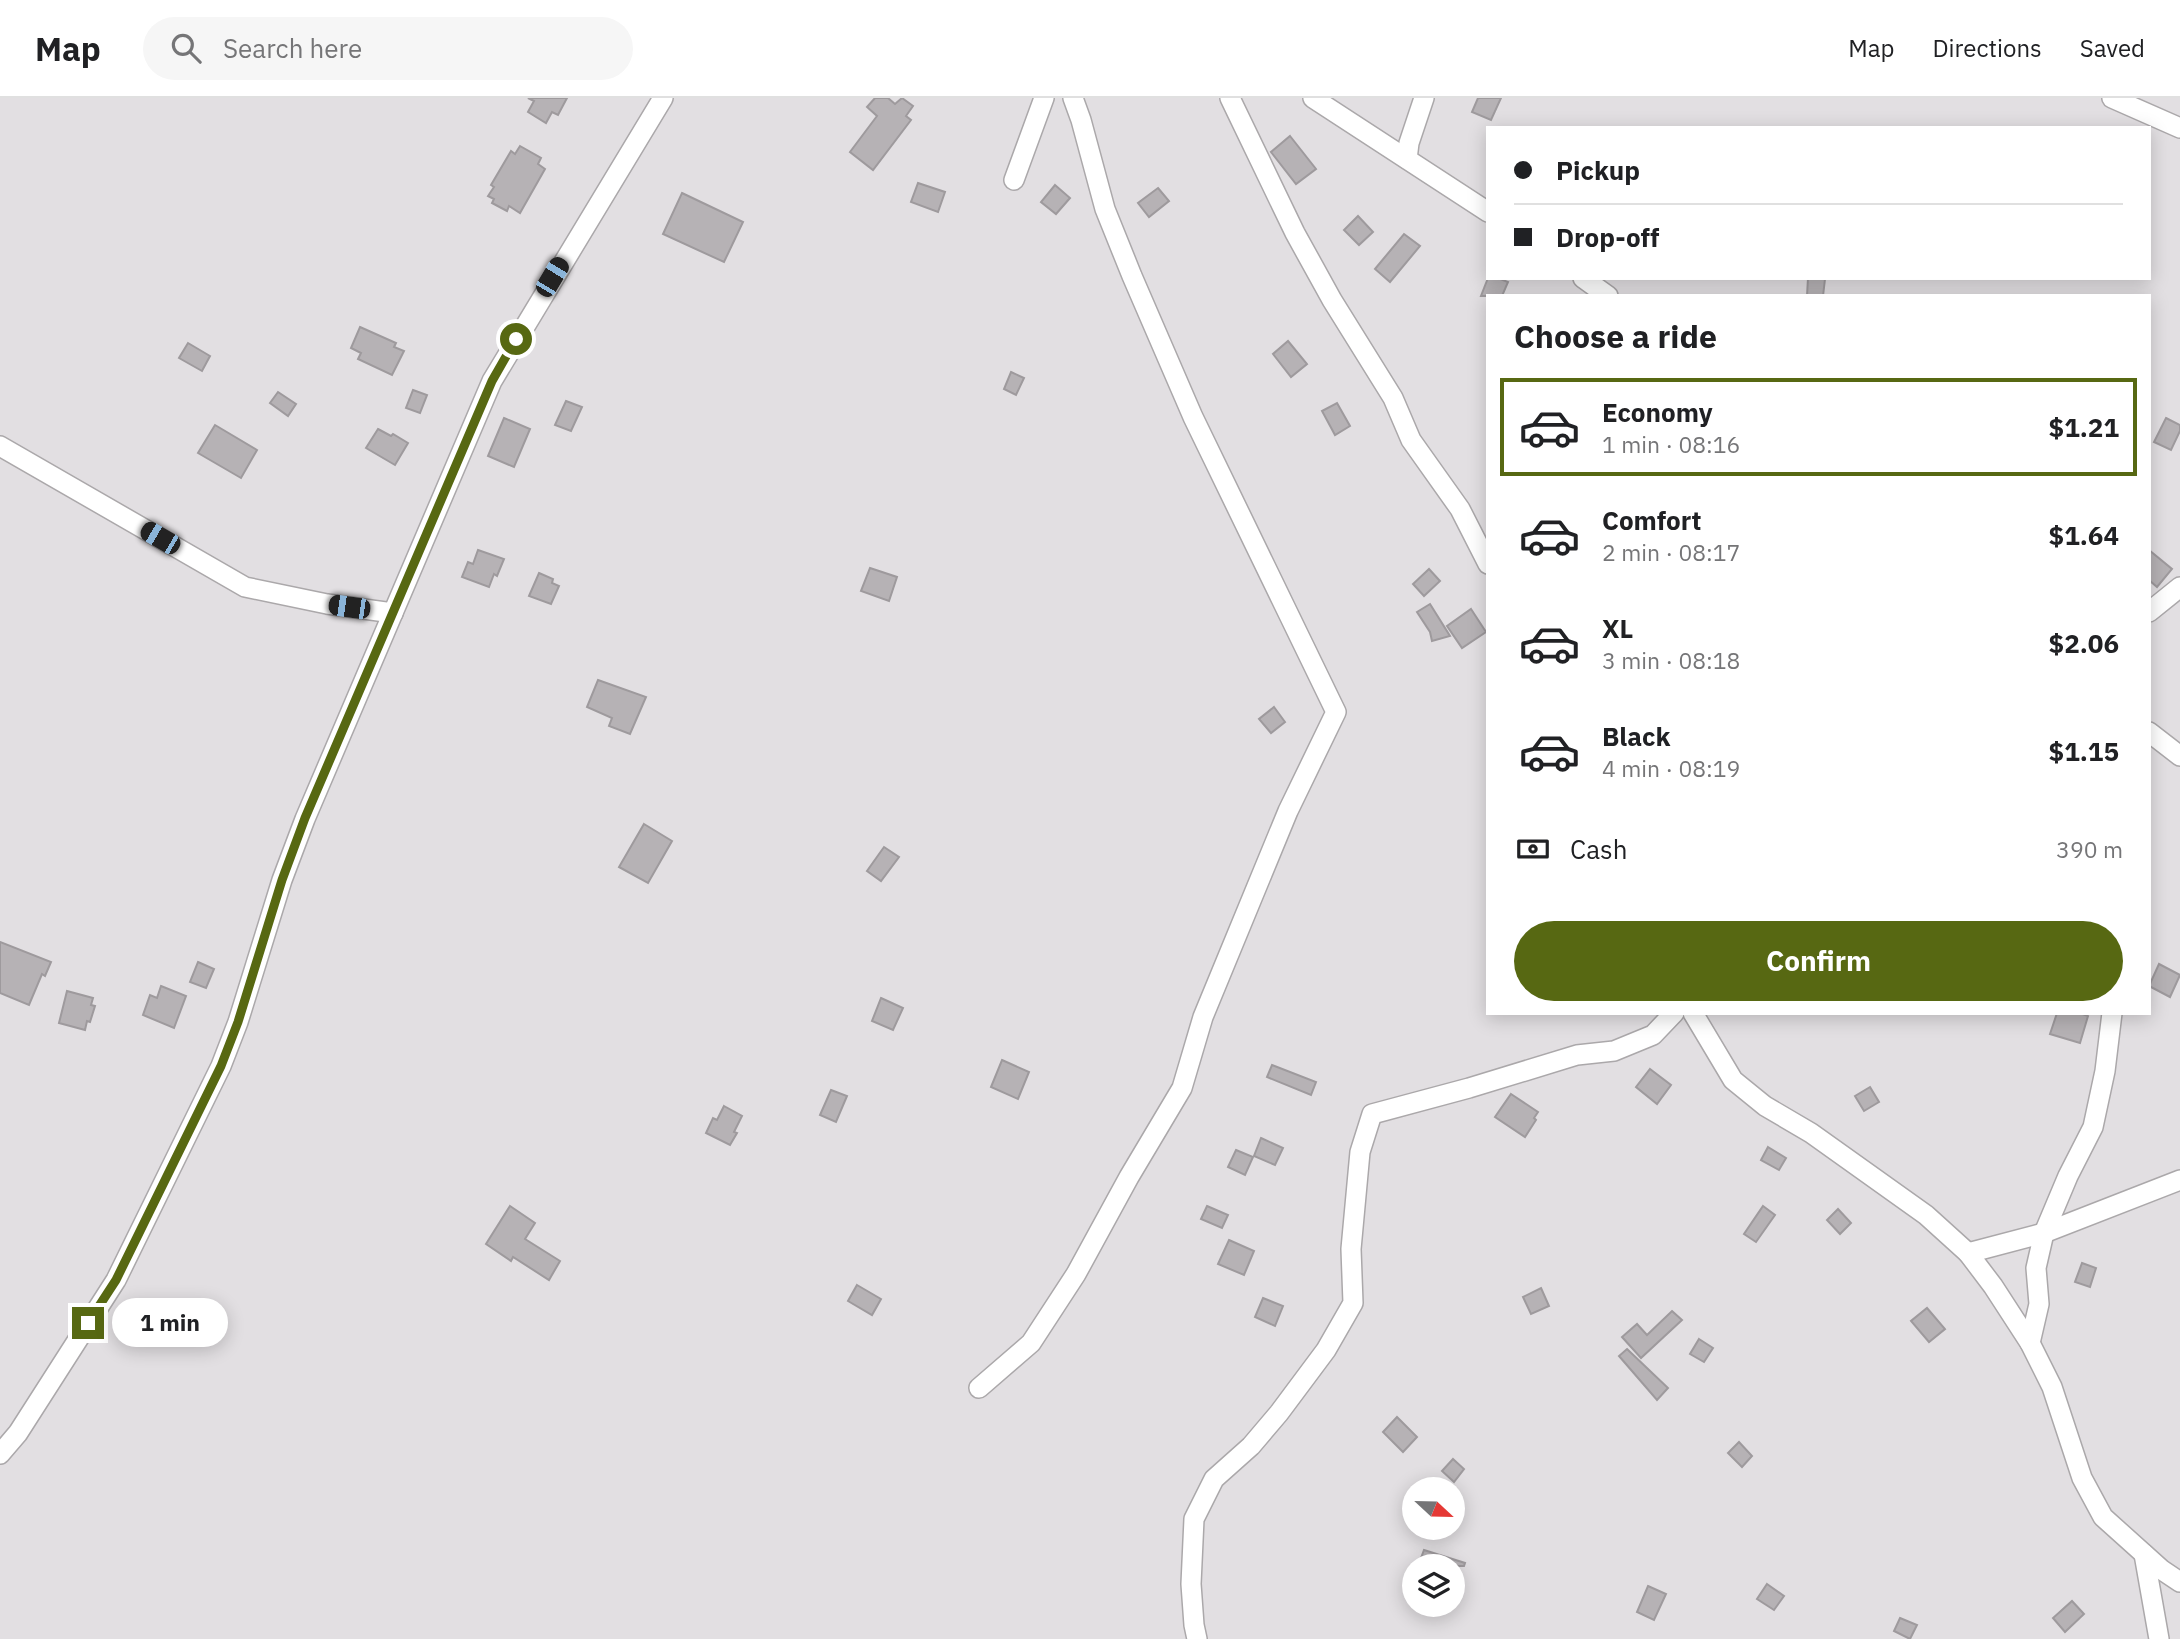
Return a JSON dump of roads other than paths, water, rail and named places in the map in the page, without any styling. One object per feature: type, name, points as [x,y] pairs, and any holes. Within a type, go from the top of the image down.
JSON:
[{"type":"street","points":[[0,1454],[18,1433],[116,1280],[221,1066],[305,818],[492,381],[663,98]]},
{"type":"street","points":[[1014,180],[1044,98]]},
{"type":"street","points":[[979,1388],[1031,1343],[1076,1274],[1182,1088],[1203,1017],[1287,811],[1336,712],[1193,417],[1132,276],[1105,209],[1082,120],[1073,98]]},
{"type":"street","points":[[1230,98],[1301,244],[1332,300],[1393,398],[1411,440],[1460,509],[1486,560]]},
{"type":"street","points":[[1407,159],[1409,144],[1424,98]]},
{"type":"street","points":[[2112,98],[2180,128]]},
{"type":"street","points":[[1327,101],[1407,159],[1486,211]]},
{"type":"street","points":[[1586,280],[1605,294]]},
{"type":"street","points":[[0,446],[245,587],[327,604],[393,613]]},
{"type":"street","points":[[2151,610],[2180,587]]},
{"type":"street","points":[[2151,734],[2180,756]]},
{"type":"street","points":[[1197,1639],[1191,1584],[1194,1519],[1214,1479],[1251,1446],[1279,1413],[1326,1350],[1353,1303],[1351,1249],[1360,1152],[1372,1114],[1577,1055],[1614,1051],[1653,1035],[1672,1015]]},
{"type":"street","points":[[1694,1015],[1732,1080],[1765,1106],[1811,1133],[1926,1215],[1968,1253],[2030,1343],[2052,1387],[2082,1478],[2103,1517],[2162,1570],[2180,1582]]},
{"type":"street","points":[[2030,1343],[2039,1304],[2036,1268],[2044,1233],[2068,1176],[2093,1127],[2105,1071],[2112,1015]]},
{"type":"street","points":[[1968,1253],[2044,1233],[2180,1180]]},
{"type":"street","points":[[2144,1554],[2159,1639]]}]
